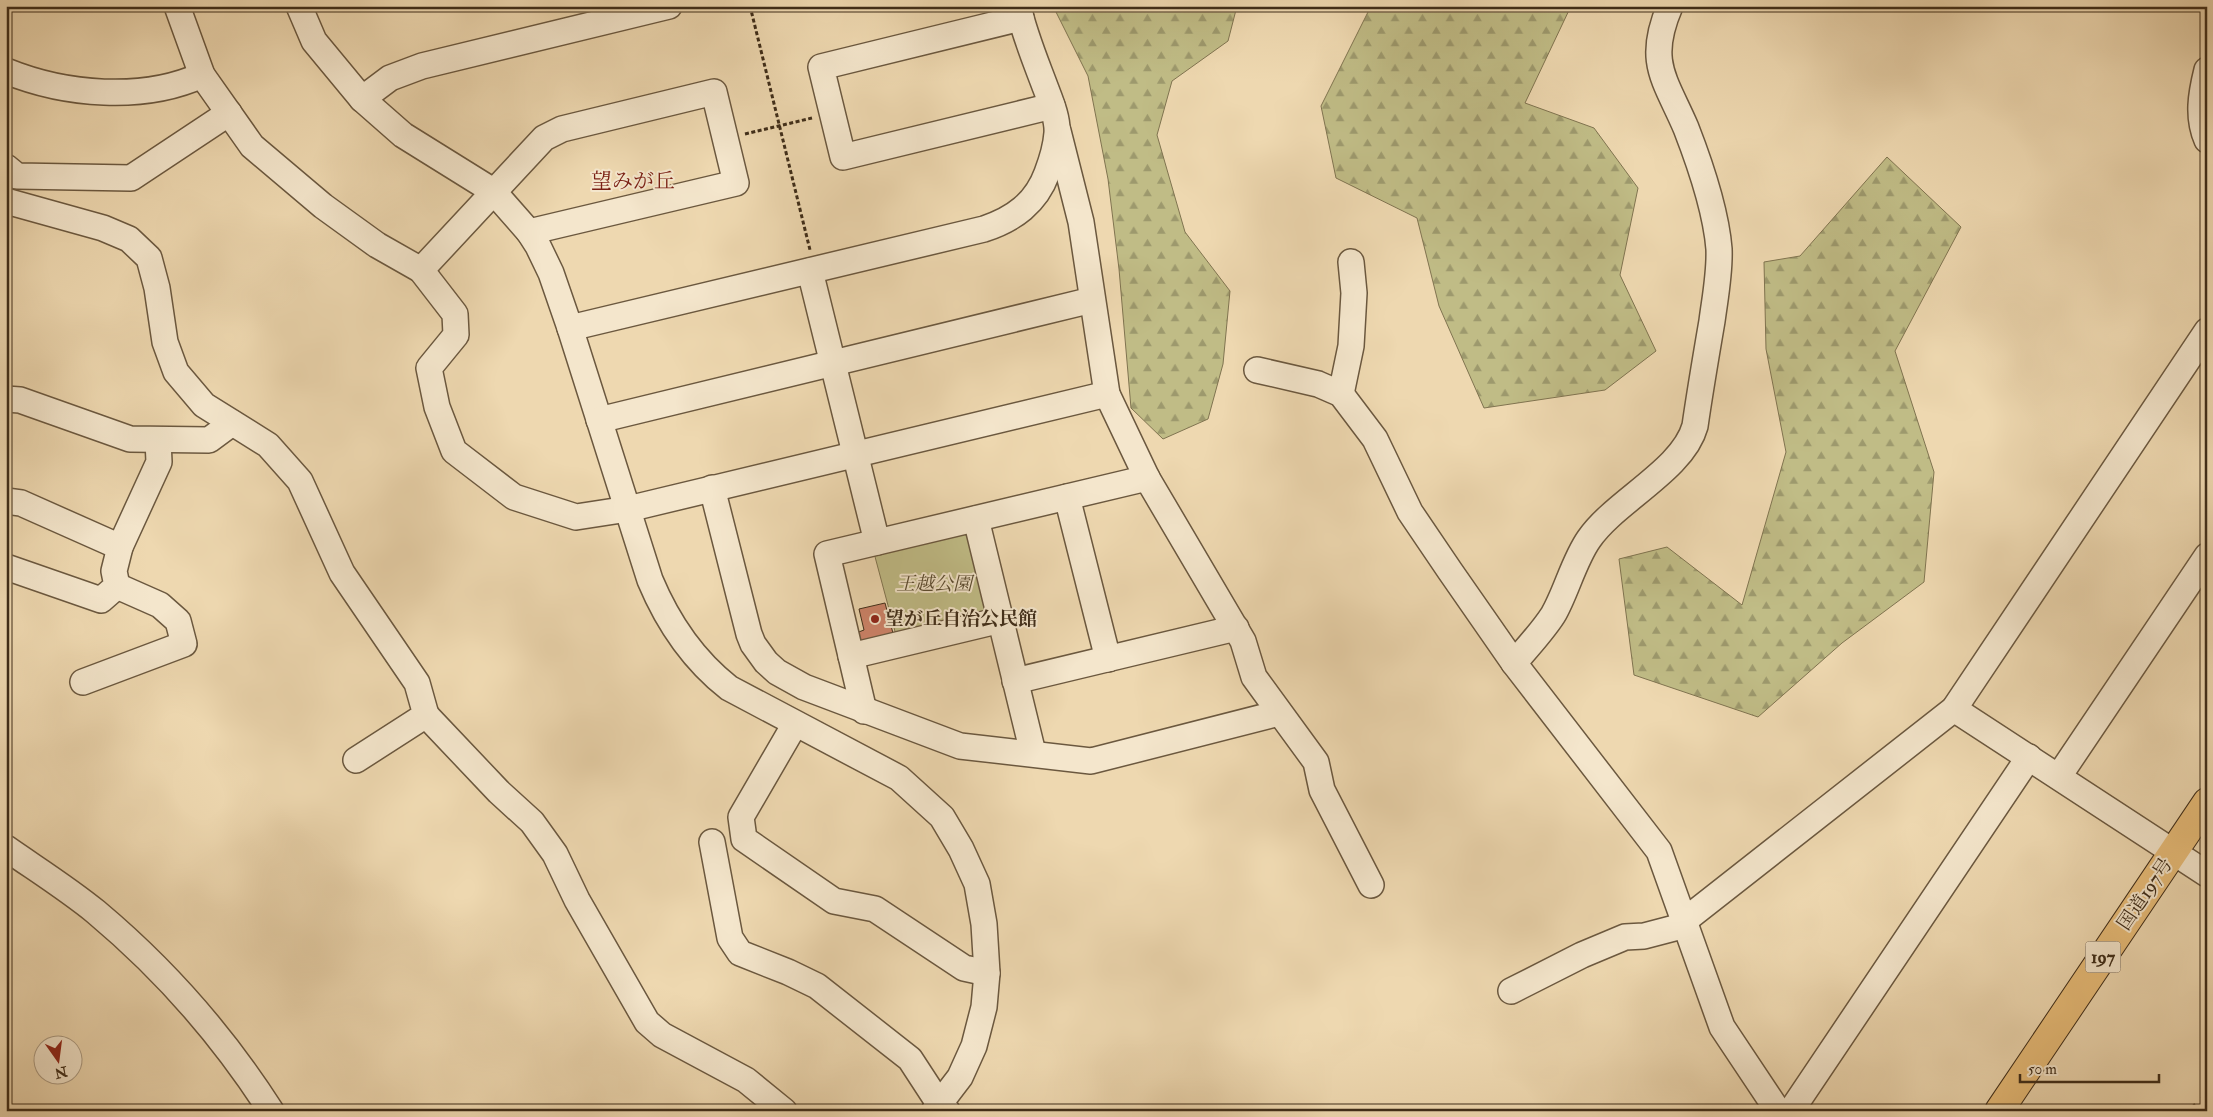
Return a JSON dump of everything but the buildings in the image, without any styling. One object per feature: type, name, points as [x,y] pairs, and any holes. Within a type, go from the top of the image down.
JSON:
[{"type":"highway","name":"国道197号","points":[[1999,1111],[2207,802]]},
{"type":"street","points":[[177,6],[202,75],[252,146],[323,206],[377,245],[421,270],[456,314],[456,335],[429,368],[437,407],[454,450],[514,497],[576,516],[628,509],[1107,394]]},
{"type":"street","points":[[299,6],[314,42],[362,99],[403,135],[493,191],[529,232],[551,274],[570,328],[650,580],[662,609],[692,653],[709,672],[728,688],[899,778],[942,817],[961,849],[977,884],[984,924],[987,974],[984,1008],[974,1046],[960,1077],[940,1109],[910,1059],[817,986],[740,952],[730,938],[712,842]]},
{"type":"street","points":[[362,99],[390,78],[422,66],[669,6]]},
{"type":"street","points":[[1514,663],[1552,616],[1588,540],[1616,510],[1680,454],[1692,436],[1695,426],[1717,288],[1718,247],[1712,210],[1701,174],[1686,129],[1661,73],[1659,56],[1660,32],[1670,6]]},
{"type":"street","points":[[1052,106],[842,157],[821,67],[1019,12],[1052,106],[1081,222],[1107,394],[1148,478],[1243,640],[1254,677],[1316,762],[1322,790],[1371,885]]},
{"type":"street","points":[[2207,70],[2202,90],[2200,115],[2207,140]]},
{"type":"street","points":[[6,71],[26,79],[73,90],[128,92],[188,81],[202,75]]},
{"type":"street","points":[[421,270],[544,138],[562,129],[714,92],[736,184],[529,232]]},
{"type":"street","points":[[6,167],[17,176],[131,178],[229,113]]},
{"type":"street","points":[[570,328],[811,264],[984,229],[1002,222],[1023,209],[1038,193],[1053,158],[1058,131]]},
{"type":"street","points":[[6,201],[102,228],[129,239],[149,258],[157,288],[165,342],[176,372],[204,405],[268,445],[300,481],[342,573],[417,683],[426,715],[499,792],[532,822],[555,854],[577,900],[647,1022],[662,1035],[746,1080],[784,1111]]},
{"type":"street","points":[[1340,394],[1352,346],[1354,293],[1351,262]]},
{"type":"street","points":[[811,264],[877,542]]},
{"type":"street","points":[[599,420],[1092,300]]},
{"type":"street","points":[[1511,991],[1582,955],[1625,937],[1644,936],[1685,923],[1954,708],[2207,331]]},
{"type":"street","points":[[1257,370],[1318,384],[1340,394],[1375,439],[1410,512],[1514,663],[1659,851],[1722,1027],[1778,1111]]},
{"type":"street","points":[[6,399],[20,400],[130,439],[209,440],[232,422]]},
{"type":"street","points":[[116,586],[114,571],[120,547],[159,462],[158,440]]},
{"type":"street","points":[[864,711],[826,554],[1148,478]]},
{"type":"street","points":[[712,488],[749,634],[758,653],[777,672],[804,687],[864,711],[960,746],[1091,761],[1279,713]]},
{"type":"street","points":[[1068,497],[1108,659]]},
{"type":"street","points":[[6,501],[21,502],[120,547]]},
{"type":"street","points":[[976,519],[1033,753]]},
{"type":"street","points":[[2059,776],[2207,556]]},
{"type":"street","points":[[6,567],[101,600],[116,586]]},
{"type":"street","points":[[83,682],[184,644],[178,621],[160,605],[116,586]]},
{"type":"street","points":[[850,656],[1001,620]]},
{"type":"street","points":[[1015,681],[1236,628]]},
{"type":"street","points":[[1954,708],[2207,874]]},
{"type":"street","points":[[356,760],[426,715]]},
{"type":"street","points":[[795,724],[741,817],[744,839],[834,901],[875,909],[964,968],[987,974]]},
{"type":"street","points":[[1791,1111],[2029,757]]},
{"type":"street","points":[[6,848],[95,912],[168,977],[244,1069],[271,1111]]},
{"type":"path","points":[[750,6],[811,264]]},
{"type":"path","points":[[725,138],[832,113]]},
{"type":"green space","points":[[1053,6],[1237,6],[1228,41],[1172,81],[1157,135],[1185,232],[1230,291],[1223,364],[1208,419],[1163,439],[1131,408],[1119,269],[1108,179],[1088,76]]},
{"type":"green space","points":[[1371,6],[1571,6],[1525,103],[1594,128],[1638,188],[1620,275],[1656,351],[1605,390],[1484,408],[1439,306],[1417,218],[1336,178],[1321,106]]},
{"type":"green space","points":[[1887,157],[1961,227],[1895,351],[1934,472],[1924,582],[1842,643],[1758,717],[1634,675],[1619,559],[1667,547],[1742,605],[1786,452],[1766,349],[1764,262],[1800,256]]},
{"type":"green space","name":"王越公園","points":[[960,532],[973,539],[991,617],[897,639],[874,553]]},
{"type":"railway","points":[[2189,1111],[2207,1094]]},
{"type":"place","name":"望が丘自治公民館","points":[[875,619]]},
{"type":"district","name":"望みが丘","points":[[633,181]]}]
